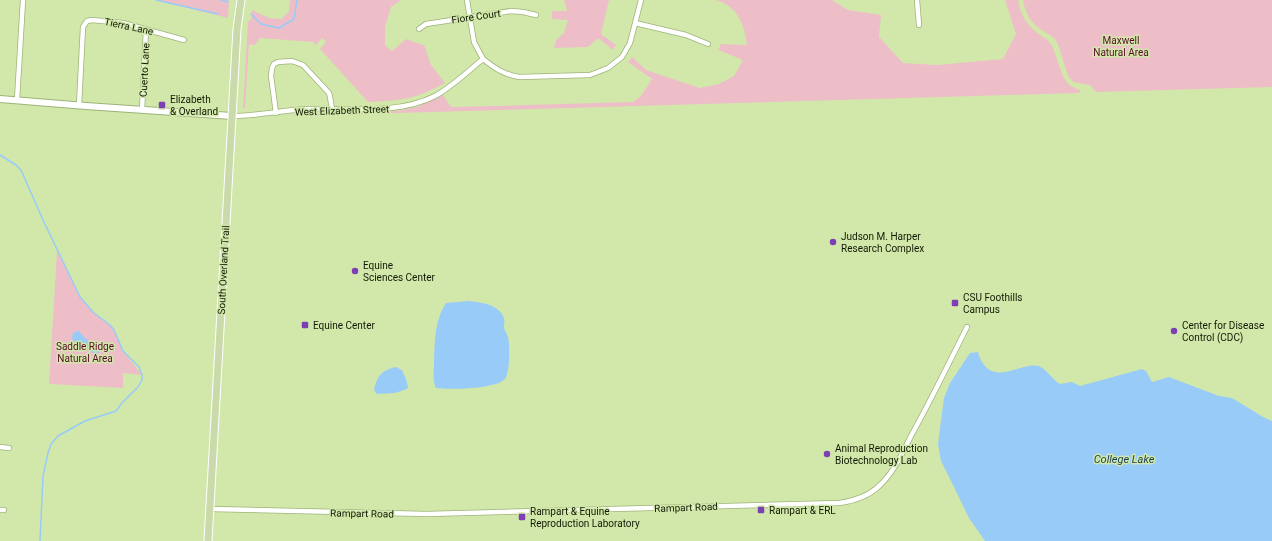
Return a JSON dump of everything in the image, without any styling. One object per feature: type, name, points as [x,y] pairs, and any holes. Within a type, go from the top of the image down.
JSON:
[{"type":"main road","name":"South Overland Trail","points":[[208,541],[238,16],[241,1]]},
{"type":"main road","name":"West Elizabeth Street","points":[[0,99],[79,106],[232,116]]},
{"type":"street","points":[[17,100],[23,0]]},
{"type":"street","points":[[467,0],[474,42],[483,59],[497,70],[519,76],[590,74],[608,68],[622,57],[630,44],[640,0]]},
{"type":"street","points":[[917,0],[919,25]]},
{"type":"street","name":"Fiore Court","points":[[419,29],[426,24],[469,16],[511,11],[523,12],[536,16]]},
{"type":"street","name":"Tierra Lane","points":[[79,106],[84,24],[87,21],[92,20],[123,23],[184,40]]},
{"type":"street","points":[[635,23],[686,35],[708,44]]},
{"type":"street","name":"Cuerto Lane","points":[[142,110],[146,29]]},
{"type":"street","name":"West Elizabeth Street","points":[[232,116],[248,116],[300,110],[391,108],[409,105],[435,96],[483,59]]},
{"type":"street","points":[[276,113],[271,76],[272,68],[274,64],[278,62],[292,61],[303,65],[329,93],[332,109]]},
{"type":"street","name":"Rampart Road","points":[[210,510],[427,514],[833,503],[852,501],[878,488],[894,468],[967,327]]},
{"type":"street","points":[[0,447],[9,448]]},
{"type":"green space","points":[[156,0],[229,0],[228,18]]},
{"type":"green space","points":[[290,0],[401,0],[391,7],[385,27],[385,45],[392,51],[406,39],[424,45],[431,65],[445,83],[417,96],[399,100],[368,102],[320,49],[326,42],[322,38],[316,45],[313,42],[260,38],[255,45],[249,44],[245,108],[243,108],[248,21],[251,20],[252,10],[269,18],[282,19],[289,11]]},
{"type":"green space","points":[[564,0],[609,0],[601,34],[616,45],[613,50],[598,38],[588,47],[554,48],[556,40],[564,33],[568,20],[552,19],[552,11],[567,11]]},
{"type":"green space","points":[[716,0],[832,0],[848,10],[881,15],[879,37],[903,63],[937,65],[1003,59],[1016,34],[1005,0],[1018,0],[1020,9],[1031,27],[1051,44],[1064,78],[1071,86],[1080,90],[1080,93],[294,116],[295,114],[398,111],[417,107],[443,95],[451,107],[633,102],[641,96],[652,79],[628,62],[632,57],[646,70],[700,88],[719,84],[734,76],[743,60],[718,50],[721,44],[747,45],[742,23],[739,17],[730,7]]},
{"type":"green space","name":"Maxwell Natural Area","points":[[1023,0],[1272,0],[1272,87],[1096,92],[1090,85],[1073,82],[1068,76],[1058,44],[1054,38],[1036,26],[1029,18]]},
{"type":"green space","name":"Saddle Ridge Natural Area","points":[[57,251],[80,297],[94,313],[110,325],[114,330],[123,351],[142,375],[123,373],[123,388],[49,384]]},
{"type":"water","points":[[468,301],[490,305],[502,314],[509,346],[509,365],[507,376],[500,382],[483,387],[461,389],[436,388],[434,382],[435,348],[439,317],[446,303]]},
{"type":"water","points":[[79,331],[97,348],[99,351],[98,354],[85,349],[84,350],[80,347],[80,345],[74,342],[72,336],[74,332]]},
{"type":"water","name":"College Lake","points":[[978,352],[980,359],[987,368],[993,371],[999,373],[1026,366],[1039,366],[1060,384],[1072,382],[1080,386],[1142,369],[1146,371],[1152,382],[1169,377],[1219,396],[1232,398],[1272,421],[1272,541],[985,541],[969,518],[941,461],[938,444],[944,398],[950,383],[970,353]]},
{"type":"water","points":[[396,367],[402,370],[406,379],[407,389],[395,393],[377,394],[374,390],[381,374]]},
{"type":"waterway","points":[[156,0],[218,14]]},
{"type":"waterway","points":[[221,0],[228,2]]},
{"type":"waterway","points":[[251,14],[261,24],[279,28],[294,19],[297,0]]},
{"type":"waterway","points":[[0,155],[21,170],[80,297],[94,313],[110,325],[114,330],[123,351],[139,367],[142,375],[142,380],[138,387],[116,411],[85,421],[58,436],[51,444],[43,476],[40,541]]},
{"type":"place","name":"Elizabeth & Overland","points":[[162,105]]},
{"type":"place","name":"Judson M. Harper Research Complex","points":[[833,242]]},
{"type":"place","name":"Equine Sciences Center","points":[[355,271]]},
{"type":"place","name":"CSU Foothills Campus","points":[[955,303]]},
{"type":"place","name":"Equine Center","points":[[305,325]]},
{"type":"place","name":"Center for Disease Control (CDC)","points":[[1174,331]]},
{"type":"place","name":"Animal Reproduction Biotechnology Lab","points":[[827,454]]},
{"type":"place","name":"Rampart & ERL","points":[[761,510]]},
{"type":"place","name":"Rampart & Equine Reproduction Laboratory","points":[[522,517]]}]
